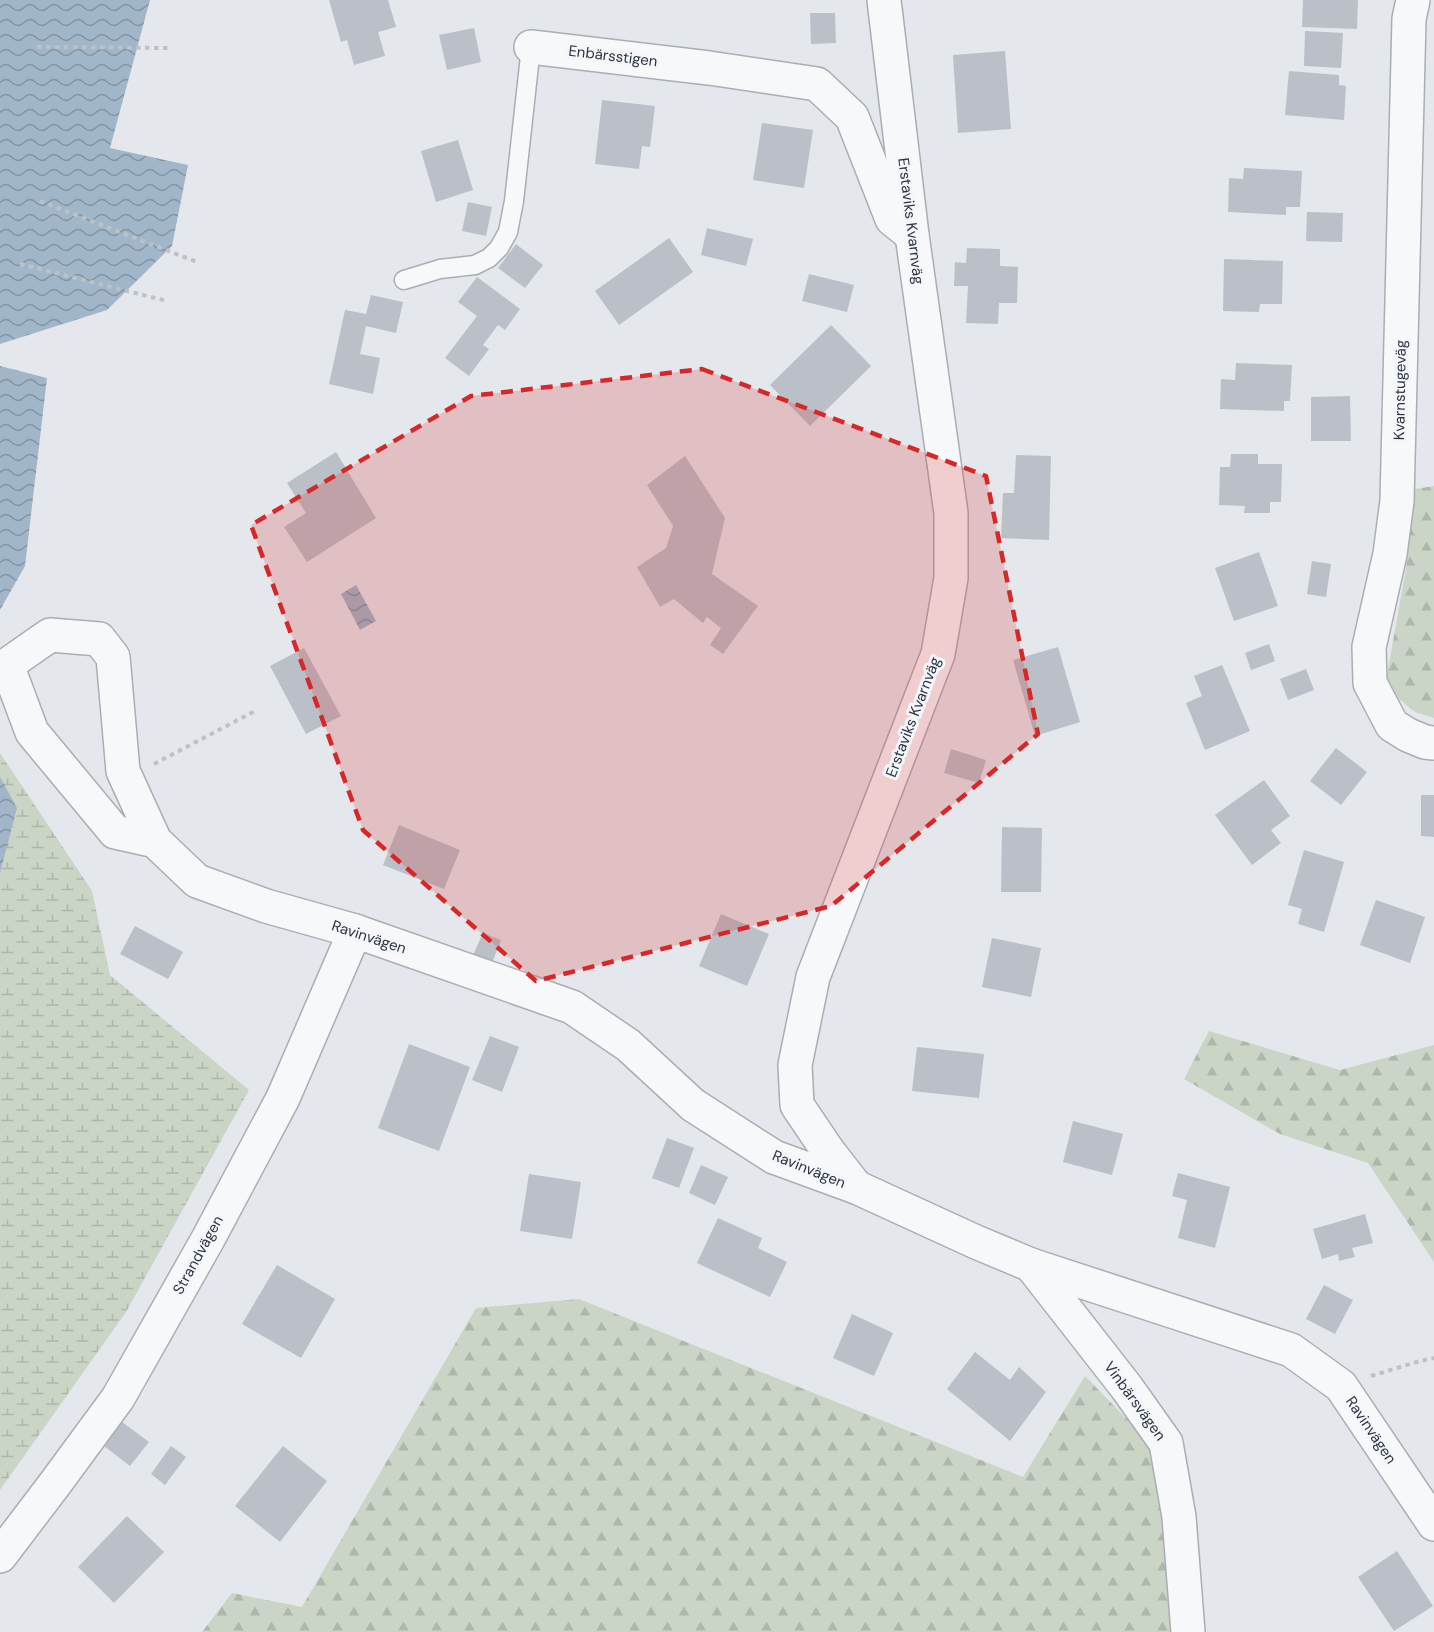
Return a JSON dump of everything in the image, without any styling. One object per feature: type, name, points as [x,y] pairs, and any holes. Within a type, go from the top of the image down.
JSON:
[{"type":"street","name":"Erstaviks Kvarnväg","points":[[856,1188],[797,1105],[795,1065],[813,977],[938,654],[951,578],[951,513],[912,236],[884,0]]},
{"type":"street","name":"Kvarnstugeväg","points":[[1413,0],[1409,19],[1397,501],[1390,554],[1369,647],[1370,683],[1392,725],[1408,735],[1434,743]]},
{"type":"street","name":"Enbärsstigen","points":[[531,47],[709,68],[817,84],[852,117],[892,219],[912,236]]},
{"type":"street","name":"Ravinvägen","points":[[155,841],[115,832],[32,732],[3,664],[50,635],[99,639],[112,657],[123,771],[155,841],[197,881],[266,906],[355,931],[572,1007],[627,1045],[693,1105],[774,1157],[856,1188],[1031,1265],[1291,1350],[1341,1386],[1434,1524]]},
{"type":"street","name":"Strandvägen","points":[[0,1556],[118,1398],[208,1239],[283,1098],[355,931]]},
{"type":"street","name":"Vinbärsvägen","points":[[1031,1265],[1127,1388],[1166,1443],[1179,1517],[1188,1632]]},
{"type":"lane","name":"Enbärsstigen","points":[[404,280],[440,269],[475,265],[489,258],[499,248],[508,231],[514,201],[531,47]]},
{"type":"path","points":[[37,47],[169,48]]},
{"type":"path","points":[[40,201],[197,262]]},
{"type":"path","points":[[20,264],[167,302]]},
{"type":"path","points":[[126,778],[255,711]]},
{"type":"path","points":[[1341,1386],[1434,1358]]},
{"type":"highlighted area","points":[[702,369],[986,476],[1038,734],[831,906],[536,981],[363,830],[251,525],[471,396]]},
{"type":"green space","points":[[1434,486],[1434,718],[1415,712],[1399,699],[1386,681],[1406,568],[1415,489]]},
{"type":"green space","points":[[0,753],[92,891],[110,975],[249,1090],[126,1312],[0,1490]]},
{"type":"green space","points":[[1209,1031],[1340,1070],[1434,1045],[1434,1262],[1368,1163],[1280,1134],[1184,1079]]},
{"type":"green space","points":[[579,1299],[1023,1477],[1085,1376],[1153,1446],[1165,1519],[1173,1632],[202,1632],[232,1593],[302,1607],[476,1308]]},
{"type":"water","points":[[0,0],[150,0],[110,148],[188,165],[172,246],[107,310],[0,344]]},
{"type":"water","points":[[0,366],[47,378],[25,566],[0,610]]},
{"type":"water","points":[[356,585],[376,621],[360,630],[341,594]]},
{"type":"water","points":[[0,777],[17,808],[0,873]]},
{"type":"building","points":[[329,0],[388,0],[396,27],[378,32],[385,56],[354,65],[347,40],[341,42]]},
{"type":"building","points":[[1303,0],[1358,0],[1357,29],[1302,27]]},
{"type":"building","points":[[810,13],[835,13],[836,43],[811,44]]},
{"type":"building","points":[[474,28],[481,62],[447,70],[439,35]]},
{"type":"building","points":[[1305,31],[1343,33],[1341,68],[1304,66]]},
{"type":"building","points":[[1005,51],[1011,129],[958,133],[953,55]]},
{"type":"building","points":[[1289,71],[1339,75],[1339,85],[1346,86],[1344,120],[1285,115]]},
{"type":"building","points":[[602,100],[655,106],[650,147],[642,146],[639,169],[595,164]]},
{"type":"building","points":[[762,123],[813,130],[804,188],[753,180]]},
{"type":"building","points":[[458,140],[473,190],[436,202],[421,151]]},
{"type":"building","points":[[1244,168],[1302,171],[1300,207],[1286,207],[1286,215],[1228,212],[1229,178],[1243,179]]},
{"type":"building","points":[[468,202],[492,207],[486,236],[462,231]]},
{"type":"building","points":[[1307,212],[1343,213],[1342,242],[1306,241]]},
{"type":"building","points":[[707,228],[753,239],[746,266],[701,255]]},
{"type":"building","points":[[669,238],[693,272],[619,325],[595,291]]},
{"type":"building","points":[[516,244],[543,265],[525,288],[498,268]]},
{"type":"building","points":[[967,248],[1000,249],[1000,266],[1018,267],[1017,303],[999,303],[998,324],[966,323],[968,286],[954,286],[955,262],[966,263]]},
{"type":"building","points":[[1224,259],[1283,261],[1282,304],[1260,304],[1259,312],[1223,311]]},
{"type":"building","points":[[809,274],[854,285],[847,312],[802,301]]},
{"type":"building","points":[[477,277],[520,309],[505,330],[498,325],[483,345],[489,349],[469,376],[445,358],[477,316],[458,302]]},
{"type":"building","points":[[371,295],[403,302],[396,333],[366,326],[360,354],[380,358],[373,394],[329,384],[345,310],[366,314]]},
{"type":"building","points":[[831,325],[871,366],[810,426],[770,385]]},
{"type":"building","points":[[1236,363],[1292,365],[1290,401],[1284,401],[1284,411],[1220,409],[1221,379],[1235,380]]},
{"type":"building","points":[[1350,396],[1351,441],[1311,441],[1311,397]]},
{"type":"building","points":[[336,452],[376,518],[307,562],[284,527],[306,513],[287,483]]},
{"type":"building","points":[[1231,454],[1258,454],[1258,464],[1282,464],[1281,502],[1270,502],[1270,513],[1244,513],[1245,506],[1219,505],[1220,467],[1230,467]]},
{"type":"building","points":[[1016,455],[1051,456],[1049,540],[1001,538],[1003,493],[1014,493]]},
{"type":"building","points":[[685,456],[725,518],[712,574],[758,606],[723,654],[710,645],[721,628],[707,617],[703,623],[674,599],[660,607],[637,567],[666,548],[673,526],[647,485]]},
{"type":"building","points":[[1259,552],[1278,606],[1234,621],[1215,568]]},
{"type":"building","points":[[1312,561],[1331,564],[1326,597],[1307,594]]},
{"type":"building","points":[[1269,644],[1275,661],[1251,670],[1245,653]]},
{"type":"building","points":[[1058,647],[1080,722],[1035,736],[1013,660]]},
{"type":"building","points":[[304,648],[341,716],[306,734],[270,666]]},
{"type":"building","points":[[1222,665],[1250,731],[1205,750],[1186,703],[1202,696],[1194,676]]},
{"type":"building","points":[[1306,669],[1314,690],[1288,700],[1280,679]]},
{"type":"building","points":[[1336,748],[1367,772],[1341,805],[1310,781]]},
{"type":"building","points":[[951,749],[986,760],[979,783],[944,773]]},
{"type":"building","points":[[1264,780],[1290,816],[1271,830],[1281,843],[1252,865],[1215,815]]},
{"type":"building","points":[[1421,795],[1434,795],[1434,837],[1421,836]]},
{"type":"building","points":[[399,825],[460,850],[444,889],[383,865]]},
{"type":"building","points":[[1002,827],[1042,828],[1041,892],[1001,892]]},
{"type":"building","points":[[1304,850],[1344,862],[1324,932],[1298,924],[1302,909],[1288,905]]},
{"type":"building","points":[[1376,900],[1425,917],[1410,963],[1360,945]]},
{"type":"building","points":[[721,914],[769,934],[747,986],[699,966]]},
{"type":"building","points":[[135,926],[183,952],[168,979],[120,954]]},
{"type":"building","points":[[483,933],[501,940],[492,963],[473,955]]},
{"type":"building","points":[[992,938],[1041,948],[1031,997],[982,987]]},
{"type":"building","points":[[490,1036],[519,1047],[502,1092],[472,1080]]},
{"type":"building","points":[[409,1044],[470,1067],[439,1151],[378,1128]]},
{"type":"building","points":[[917,1047],[984,1054],[979,1098],[912,1091]]},
{"type":"building","points":[[1073,1121],[1123,1134],[1112,1175],[1063,1162]]},
{"type":"building","points":[[667,1138],[694,1148],[679,1188],[652,1178]]},
{"type":"building","points":[[701,1165],[728,1177],[715,1205],[689,1193]]},
{"type":"building","points":[[1178,1173],[1230,1187],[1215,1248],[1178,1238],[1187,1200],[1172,1196]]},
{"type":"building","points":[[529,1174],[581,1182],[572,1239],[520,1231]]},
{"type":"building","points":[[1365,1214],[1373,1243],[1352,1248],[1355,1257],[1339,1261],[1338,1254],[1322,1259],[1313,1229]]},
{"type":"building","points":[[718,1218],[762,1238],[758,1248],[787,1262],[770,1297],[697,1263]]},
{"type":"building","points":[[277,1265],[335,1299],[301,1358],[242,1324]]},
{"type":"building","points":[[1324,1285],[1353,1300],[1335,1334],[1306,1319]]},
{"type":"building","points":[[852,1314],[893,1333],[874,1376],[833,1358]]},
{"type":"building","points":[[975,1352],[1010,1380],[1019,1367],[1046,1392],[1010,1441],[947,1389]]},
{"type":"building","points":[[122,1422],[149,1442],[130,1466],[104,1446]]},
{"type":"building","points":[[171,1446],[186,1457],[165,1485],[151,1474]]},
{"type":"building","points":[[283,1446],[327,1481],[280,1542],[235,1506]]},
{"type":"building","points":[[127,1516],[164,1552],[114,1603],[78,1567]]},
{"type":"building","points":[[1397,1551],[1433,1606],[1394,1631],[1358,1577]]}]
